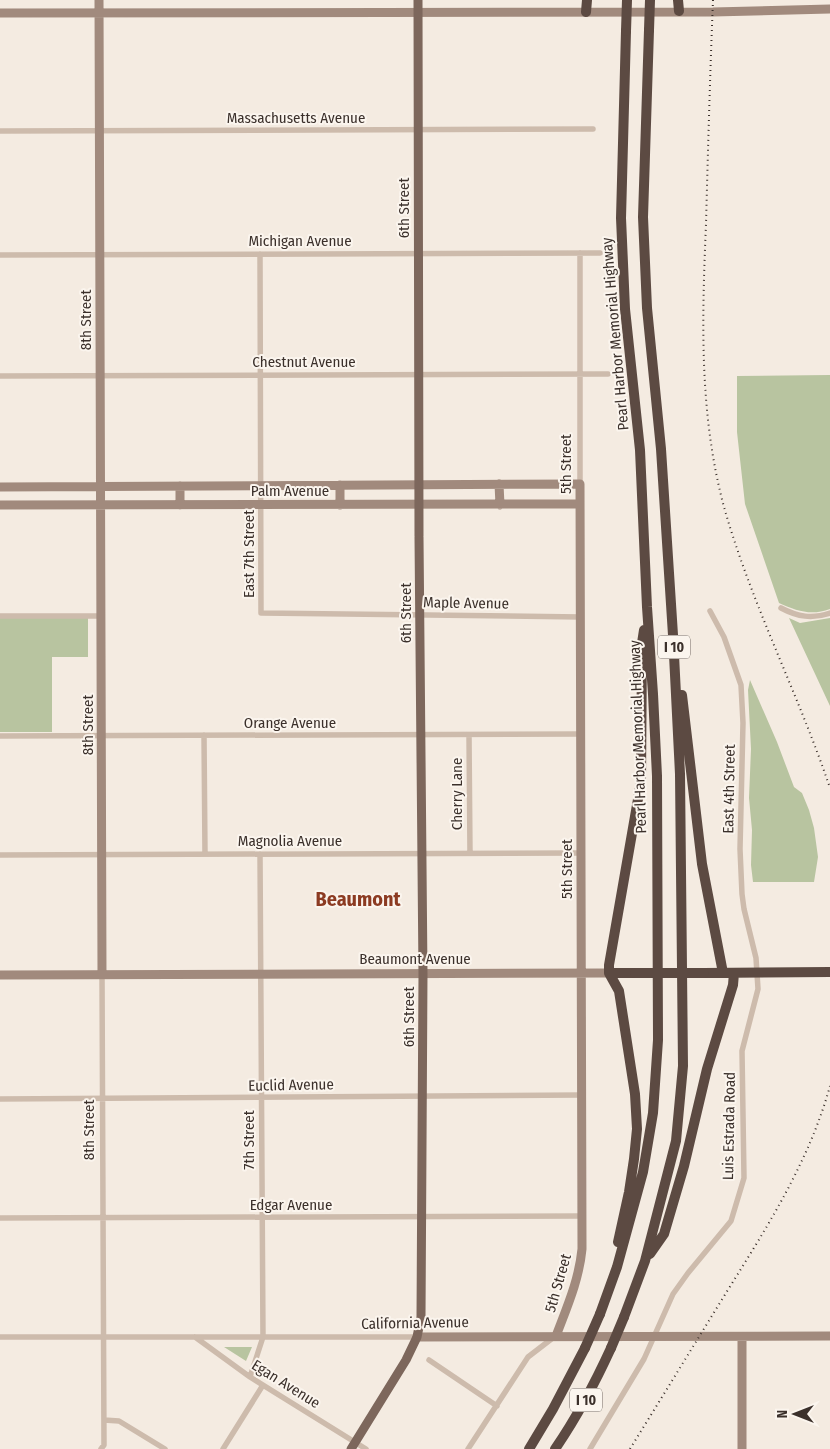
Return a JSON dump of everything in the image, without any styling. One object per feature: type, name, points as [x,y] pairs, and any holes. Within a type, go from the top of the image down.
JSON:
[{"type":"highway","points":[[586,12],[587,0]]},
{"type":"highway","name":"Pearl Harbor Memorial Highway","points":[[529,1449],[553,1410],[585,1348],[600,1314],[624,1243],[643,1172],[652,1113],[658,1040],[656,776],[653,694],[640,450],[625,309],[621,218],[627,0]]},
{"type":"highway","name":"I 10","points":[[556,1449],[594,1386],[624,1317],[645,1261],[676,1141],[683,1066],[680,774],[674,635],[661,449],[647,308],[643,217],[650,0]]},
{"type":"highway","points":[[678,0],[679,11]]},
{"type":"highway","points":[[604,1303],[629,1192],[637,1128],[635,1094],[619,991],[609,973],[641,782],[642,643],[647,607]]},
{"type":"highway","points":[[645,1261],[664,1234],[684,1166],[705,1077],[733,985],[702,864],[674,635]]},
{"type":"highway","name":"Beaumont Avenue","points":[[609,973],[829,972]]},
{"type":"main road","name":"6th Street","points":[[353,1446],[406,1360],[421,1325],[422,1310],[423,974],[418,375],[418,0]]},
{"type":"street","name":"8th Street","points":[[99,0],[104,1337],[104,1445],[101,1449]]},
{"type":"street","points":[[0,13],[586,12],[830,9]]},
{"type":"street","name":"Massachusetts Avenue","points":[[0,131],[593,129]]},
{"type":"street","name":"5th Street","points":[[468,1449],[528,1357],[556,1336],[580,1268],[582,1216],[580,253]]},
{"type":"street","name":"Michigan Avenue","points":[[0,255],[600,253]]},
{"type":"street","name":"East 7th Street","points":[[260,254],[261,613]]},
{"type":"street","name":"Chestnut Avenue","points":[[0,376],[608,374]]},
{"type":"street","points":[[500,484],[500,505]]},
{"type":"street","name":"Palm Avenue","points":[[0,487],[580,484]]},
{"type":"street","points":[[340,485],[340,505]]},
{"type":"street","points":[[180,486],[180,505]]},
{"type":"street","points":[[21,487],[21,505]]},
{"type":"street","name":"Palm Avenue","points":[[0,505],[419,506],[580,504]]},
{"type":"street","points":[[781,608],[800,616],[820,616],[830,613]]},
{"type":"street","name":"East 4th Street","points":[[710,611],[724,637],[741,685],[743,724],[740,849],[742,894],[756,958],[757,972]]},
{"type":"street","name":"Maple Avenue","points":[[261,613],[580,617]]},
{"type":"street","points":[[0,616],[101,616]]},
{"type":"street","name":"Orange Avenue","points":[[0,736],[581,734]]},
{"type":"street","points":[[204,735],[205,854]]},
{"type":"street","name":"Cherry Lane","points":[[469,735],[470,854]]},
{"type":"street","name":"Magnolia Avenue","points":[[0,855],[581,853]]},
{"type":"street","name":"7th Street","points":[[250,1377],[263,1337],[260,854]]},
{"type":"street","name":"Luis Estrada Road","points":[[590,1449],[644,1360],[673,1294],[688,1272],[731,1220],[744,1178],[742,1051],[758,989],[757,972]]},
{"type":"street","name":"Beaumont Avenue","points":[[0,975],[609,973]]},
{"type":"street","name":"Euclid Avenue","points":[[0,1099],[581,1096]]},
{"type":"street","name":"Edgar Avenue","points":[[0,1218],[582,1216]]},
{"type":"street","name":"California Avenue","points":[[0,1337],[830,1336]]},
{"type":"street","name":"Egan Avenue","points":[[195,1337],[250,1377],[353,1446],[366,1449]]},
{"type":"street","points":[[742,1337],[742,1449]]},
{"type":"street","points":[[429,1360],[497,1406]]},
{"type":"street","points":[[223,1449],[263,1385]]},
{"type":"street","points":[[104,1420],[119,1421],[165,1449]]},
{"type":"green space","points":[[830,375],[830,609],[810,612],[779,603],[745,504],[737,432],[737,376]]},
{"type":"green space","points":[[0,616],[88,618],[88,657],[52,657],[52,732],[0,732]]},
{"type":"green space","points":[[789,618],[800,623],[830,618],[830,706]]},
{"type":"green space","points":[[750,680],[794,787],[802,793],[809,810],[814,828],[818,857],[814,882],[753,882],[749,798],[751,749],[748,690]]},
{"type":"green space","points":[[224,1347],[252,1347],[246,1361]]},
{"type":"railway","points":[[713,0],[703,331],[706,402],[710,437],[724,507],[735,543],[830,788]]},
{"type":"railway","points":[[630,1449],[757,1244],[786,1193],[811,1141],[830,1086]]},
{"type":"district","name":"Beaumont","points":[[358,899]]}]
